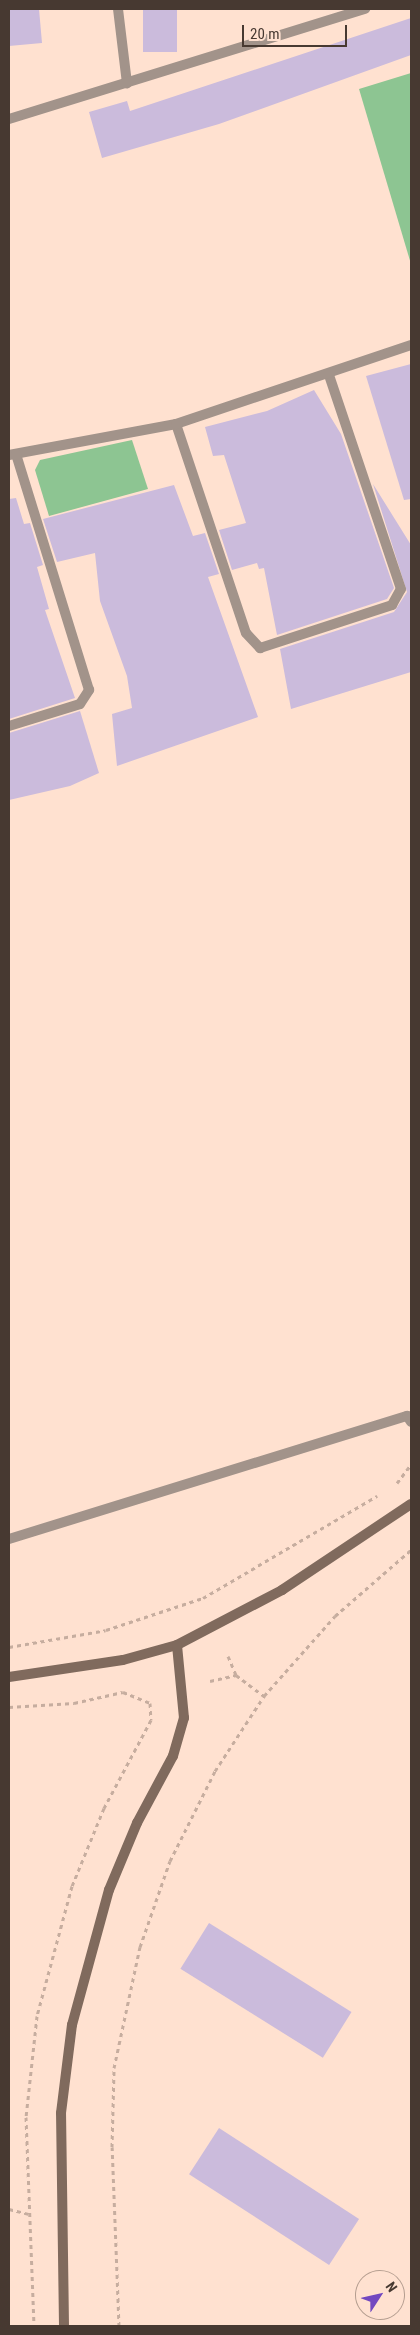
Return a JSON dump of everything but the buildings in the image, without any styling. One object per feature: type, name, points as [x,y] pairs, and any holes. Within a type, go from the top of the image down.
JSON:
[{"type":"street","points":[[118,9],[126,83]]},
{"type":"street","points":[[9,119],[365,9]]},
{"type":"street","points":[[9,726],[80,704],[89,690],[12,455],[176,424],[329,375],[411,345]]},
{"type":"street","points":[[176,424],[246,633],[260,648],[392,605],[401,588],[329,375]]},
{"type":"street","points":[[9,1539],[407,1416],[411,1422]]},
{"type":"street","points":[[9,1677],[123,1660],[177,1645],[282,1590],[411,1504]]},
{"type":"street","points":[[64,2326],[60,2113],[72,2025],[109,1890],[137,1823],[173,1756],[184,1718],[177,1645]]},
{"type":"path","points":[[390,1487],[410,1466]]},
{"type":"path","points":[[9,1647],[106,1630],[203,1598],[382,1492]]},
{"type":"path","points":[[120,2326],[112,2147],[114,2068],[128,1991],[150,1914],[189,1819],[264,1696],[335,1616],[411,1550]]},
{"type":"path","points":[[228,1656],[236,1675],[264,1696]]},
{"type":"path","points":[[210,1681],[236,1675]]},
{"type":"path","points":[[9,1707],[74,1703],[123,1692],[150,1703],[151,1720],[104,1808],[72,1886],[38,2016],[26,2118],[34,2326]]},
{"type":"path","points":[[9,2209],[29,2214]]},
{"type":"green space","points":[[411,73],[411,264],[359,89]]},
{"type":"green space","points":[[132,440],[148,489],[49,516],[35,470],[40,460]]}]
